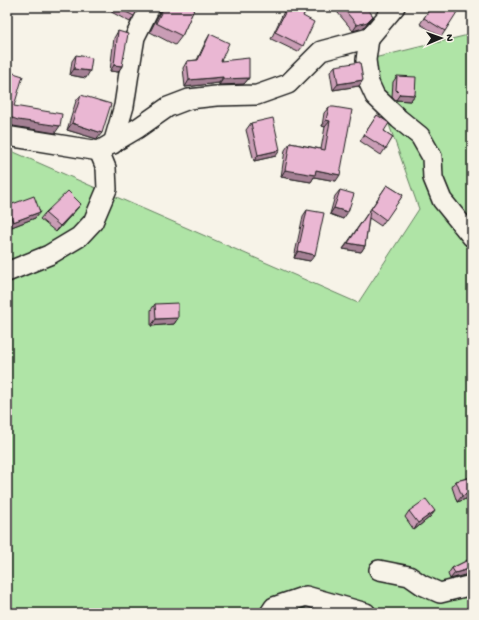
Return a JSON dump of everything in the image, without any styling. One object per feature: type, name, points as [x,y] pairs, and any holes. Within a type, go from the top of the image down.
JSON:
[{"type":"street","points":[[7,272],[49,256],[79,237],[93,222],[107,189],[106,148],[124,106],[135,36],[150,7]]},
{"type":"street","points":[[395,7],[369,38],[366,60],[369,84],[375,96],[420,136],[432,157],[433,178],[442,200],[472,237]]},
{"type":"street","points":[[7,136],[106,148],[168,107],[189,99],[216,96],[257,95],[288,84],[321,51],[369,38]]},
{"type":"street","points":[[379,570],[409,576],[422,585],[440,593],[472,584]]},
{"type":"street","points":[[270,613],[274,608],[306,596],[366,613]]},
{"type":"green space","points":[[472,34],[472,613],[358,613],[306,596],[305,611],[313,613],[7,613],[7,149],[358,303],[419,209],[366,60]]},
{"type":"building","points":[[116,7],[139,7],[134,16]]},
{"type":"building","points":[[164,7],[195,7],[182,36],[156,23]]},
{"type":"building","points":[[288,7],[307,7],[303,16],[314,22],[303,46],[275,32]]},
{"type":"building","points":[[342,7],[366,7],[373,16],[367,22],[357,25]]},
{"type":"building","points":[[431,7],[457,7],[459,9],[445,31],[424,18]]},
{"type":"building","points":[[118,31],[128,34],[122,66],[114,65]]},
{"type":"building","points":[[210,34],[229,43],[221,61],[249,58],[249,78],[223,79],[223,77],[189,80],[187,61],[198,60]]},
{"type":"building","points":[[76,55],[92,58],[90,71],[74,69]]},
{"type":"building","points":[[360,62],[363,80],[338,84],[335,66]]},
{"type":"building","points":[[7,71],[23,76],[14,106],[62,114],[60,126],[18,120],[7,116]]},
{"type":"building","points":[[397,76],[416,77],[415,95],[400,94],[396,90]]},
{"type":"building","points":[[81,95],[111,104],[102,133],[72,123]]},
{"type":"building","points":[[329,107],[352,110],[340,175],[316,170],[315,175],[285,170],[290,143],[325,150],[330,121],[326,120]]},
{"type":"building","points":[[377,115],[389,123],[384,131],[393,137],[386,149],[364,135]]},
{"type":"building","points":[[273,118],[280,150],[258,155],[251,123]]},
{"type":"building","points":[[387,185],[403,195],[386,220],[371,209]]},
{"type":"building","points":[[340,190],[354,194],[348,212],[334,208]]},
{"type":"building","points":[[68,191],[81,204],[60,226],[45,213]]},
{"type":"building","points":[[34,196],[40,212],[13,222],[7,206]]},
{"type":"building","points":[[307,210],[324,213],[315,255],[298,251]]},
{"type":"building","points":[[370,210],[365,246],[348,243]]},
{"type":"building","points":[[178,303],[178,318],[156,319],[155,304]]},
{"type":"building","points":[[472,477],[472,492],[462,496],[456,481]]},
{"type":"building","points":[[426,499],[435,511],[418,523],[409,511]]},
{"type":"building","points":[[472,558],[472,568],[455,573],[452,568]]}]
